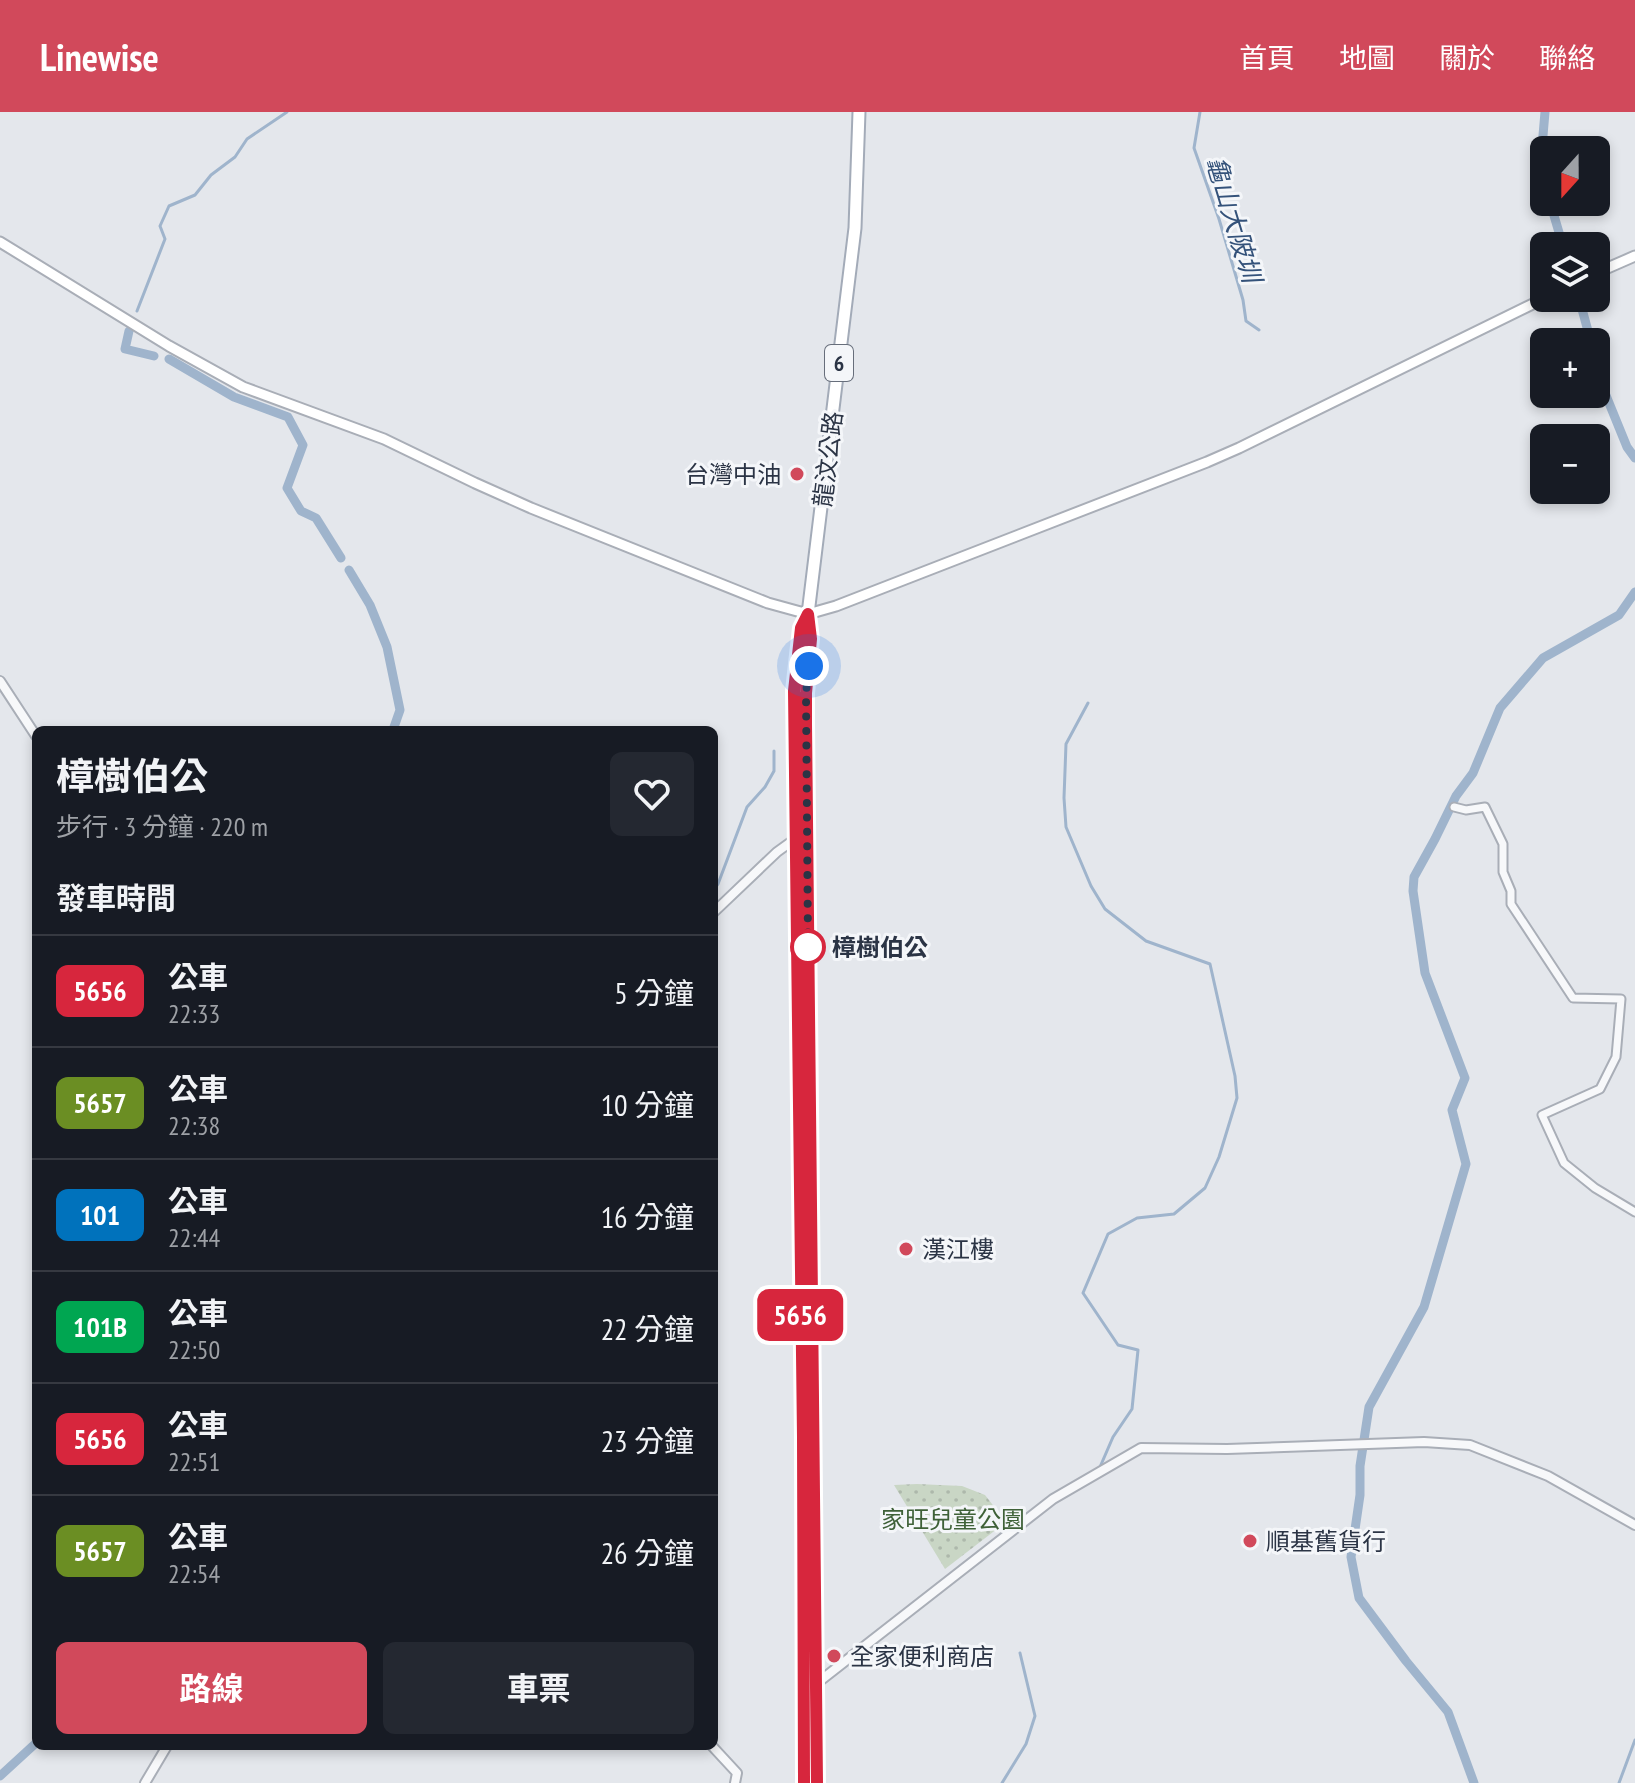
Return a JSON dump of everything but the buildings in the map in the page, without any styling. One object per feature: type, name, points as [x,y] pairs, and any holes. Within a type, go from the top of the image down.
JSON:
[{"type":"main road","name":"龍汶公路","points":[[817,1783],[810,1687],[805,1239],[798,995],[801,838],[794,691],[801,628],[808,614],[855,228],[859,112]]},
{"type":"main road","points":[[0,242],[169,346],[243,387],[384,439],[531,508],[768,603],[808,614],[836,606],[1228,453],[1530,305]]},
{"type":"main road","points":[[1610,267],[1635,256]]},
{"type":"main road","name":"龍汶公路","points":[[804,1783],[810,1687]]},
{"type":"street","points":[[0,681],[32,730]]},
{"type":"street","points":[[1454,807],[1466,810],[1485,807],[1503,844],[1503,872],[1511,891],[1511,904],[1573,998],[1621,999],[1616,1057],[1600,1089],[1542,1115],[1564,1163],[1595,1188],[1635,1212]]},
{"type":"street","points":[[718,908],[777,852],[801,838]]},
{"type":"street","points":[[810,1687],[1053,1499],[1141,1448],[1227,1449],[1424,1442],[1470,1445],[1548,1476],[1635,1525]]},
{"type":"street","points":[[145,1783],[165,1750]]},
{"type":"street","points":[[716,1750],[737,1773],[735,1783]]},
{"type":"green space","name":"家旺兒童公園","points":[[894,1485],[962,1486],[985,1495],[1006,1522],[945,1569]]},
{"type":"waterway","points":[[137,311],[165,239],[160,226],[169,206],[195,195],[211,175],[235,157],[247,139],[287,112]]},
{"type":"waterway","name":"龜山大陂圳","points":[[1200,112],[1194,148],[1219,219],[1243,300],[1246,321],[1259,330]]},
{"type":"waterway","points":[[1543,136],[1545,112]]},
{"type":"waterway","points":[[1554,216],[1559,232]]},
{"type":"waterway","points":[[1583,312],[1587,328]]},
{"type":"waterway","points":[[129,331],[125,349],[154,356]]},
{"type":"waterway","points":[[169,359],[234,397],[288,417],[303,445],[287,488],[301,511],[316,518],[341,558]]},
{"type":"waterway","points":[[1610,405],[1627,447],[1635,458]]},
{"type":"waterway","points":[[349,570],[370,605],[387,647],[400,710],[394,726]]},
{"type":"waterway","points":[[1474,1783],[1448,1712],[1359,1598],[1351,1557],[1369,1407],[1424,1307],[1466,1164],[1452,1110],[1465,1078],[1425,973],[1413,891],[1414,877],[1456,796],[1473,773],[1500,708],[1543,658],[1619,615],[1635,592]]},
{"type":"waterway","name":"龜山大陂圳","points":[[1088,703],[1066,744],[1066,827],[1091,886],[1105,909],[1146,941],[1210,964],[1237,1098],[1219,1157],[1205,1188],[1174,1214],[1137,1218],[1108,1234],[1083,1293],[1118,1345],[1138,1350],[1132,1409],[1113,1437],[1100,1467]]},
{"type":"waterway","points":[[718,884],[747,807],[765,787],[774,771],[774,751]]},
{"type":"waterway","name":"龜山大陂圳","points":[[1002,1783],[1026,1744],[1035,1716],[1020,1653]]},
{"type":"waterway","points":[[1619,1783],[1635,1740]]},
{"type":"waterway","points":[[0,1776],[32,1747]]},
{"type":"bus line","name":"5656","points":[[804,1783],[794,691],[801,628],[808,614],[811,639],[806,693],[808,999],[817,1783]]},
{"type":"place","name":"台灣中油","points":[[797,474]]},
{"type":"place","name":"樟樹伯公","points":[[808,947]]},
{"type":"place","name":"漢江樓","points":[[906,1249]]},
{"type":"place","name":"順基舊貨行","points":[[1250,1541]]},
{"type":"place","name":"全家便利商店","points":[[834,1656]]},
{"type":"route","points":[[808,947],[806,693],[809,666]]}]
